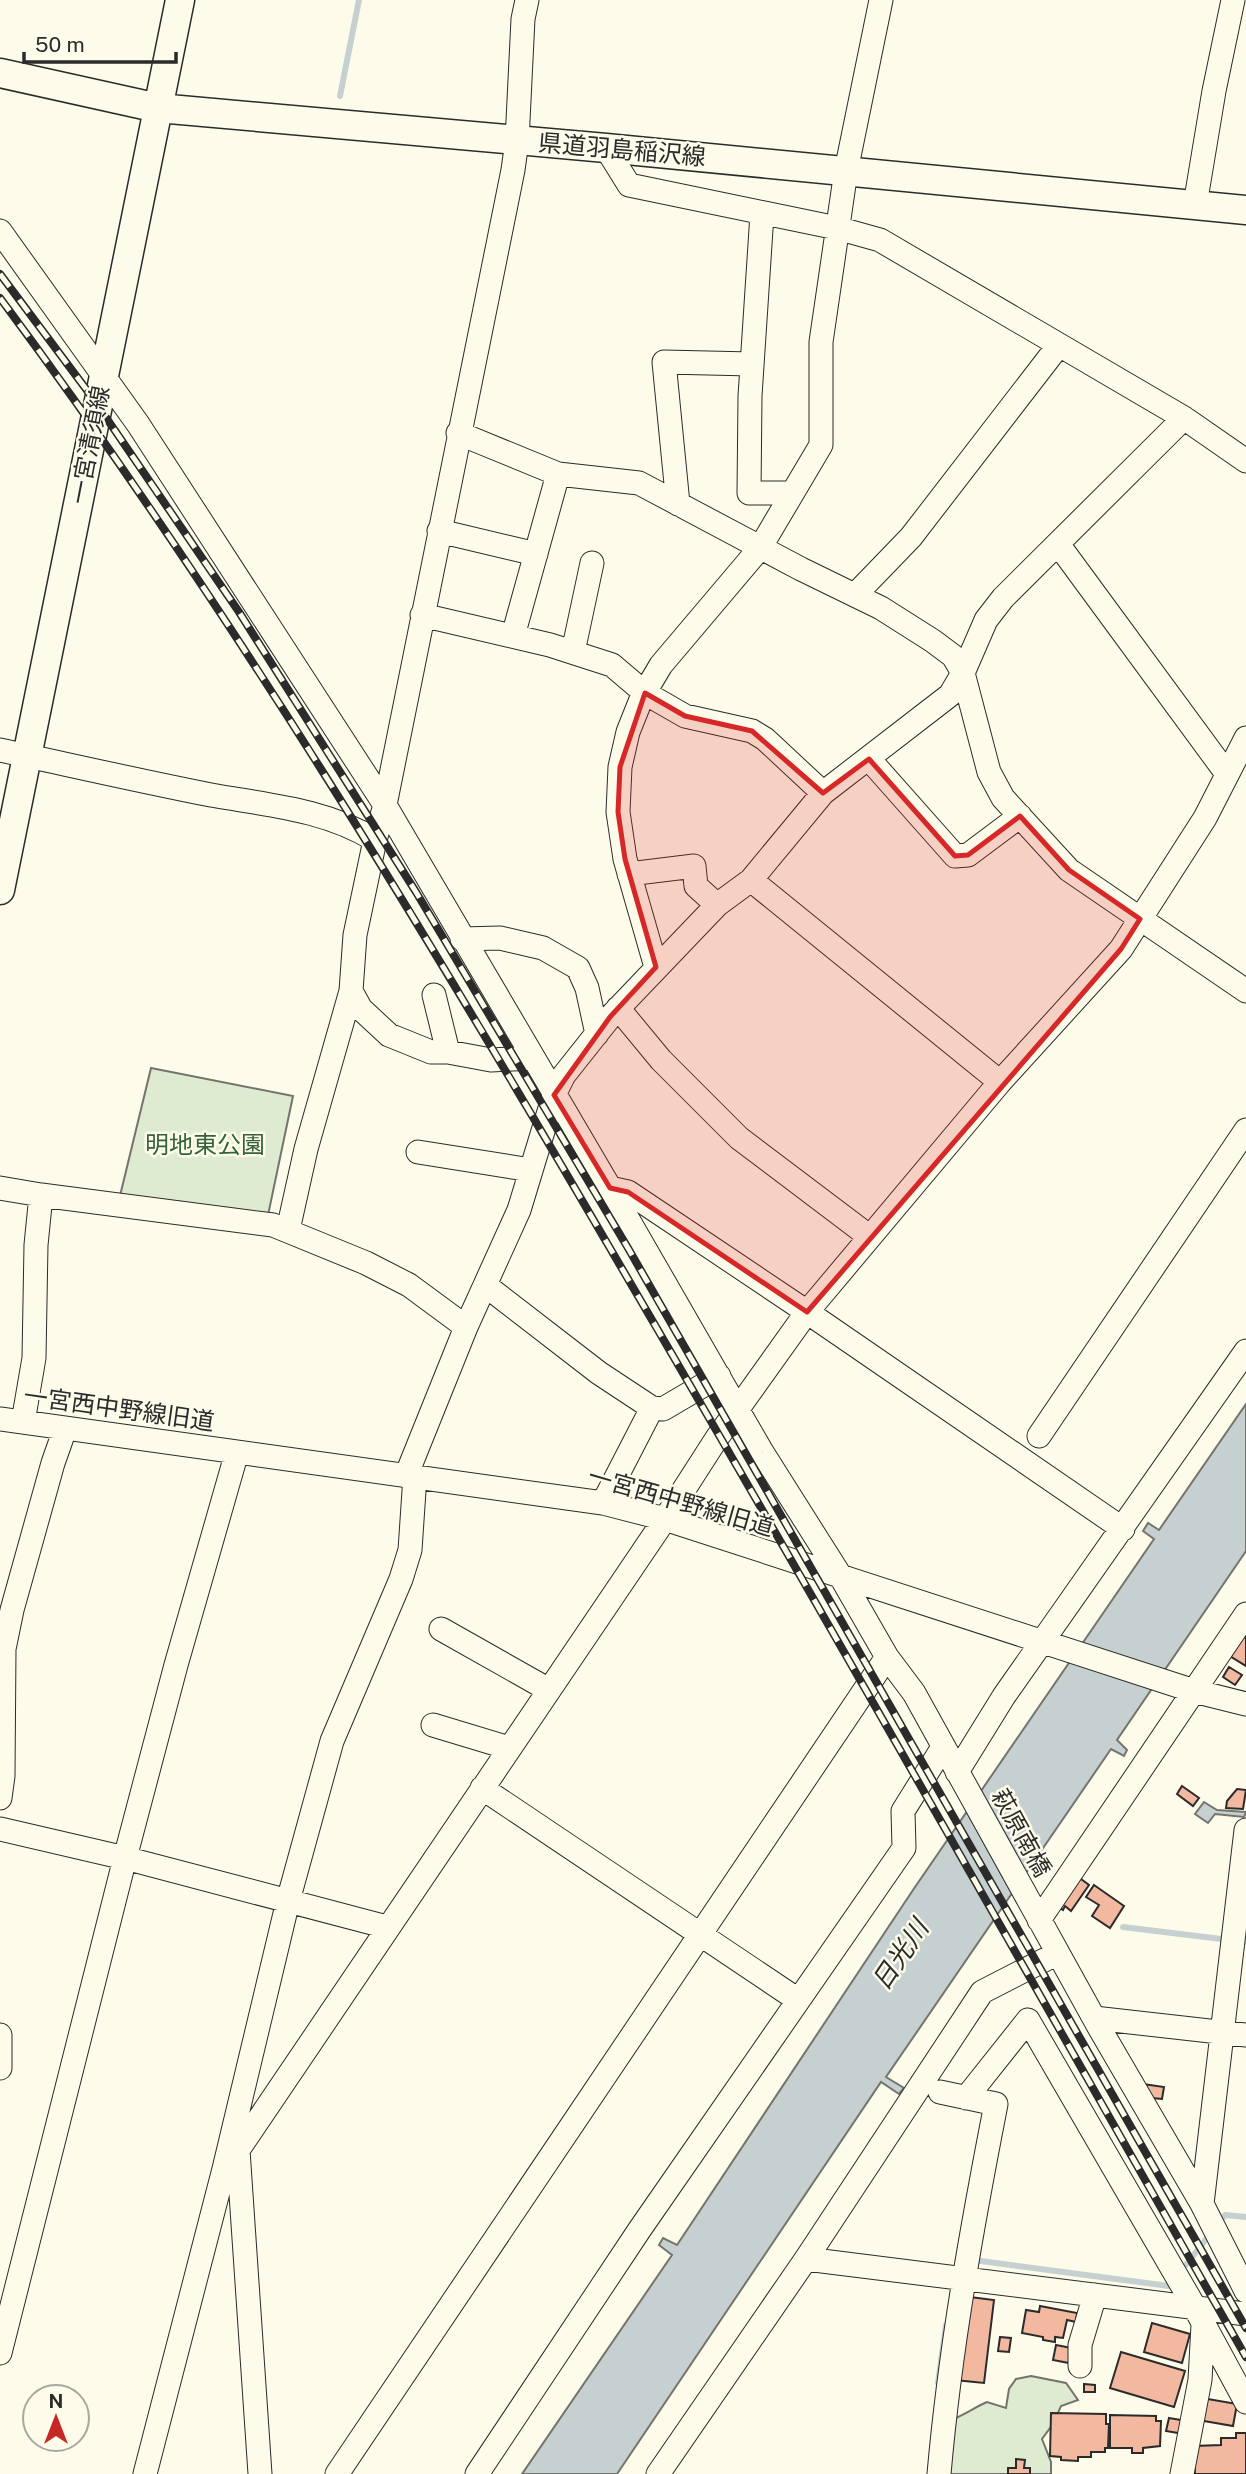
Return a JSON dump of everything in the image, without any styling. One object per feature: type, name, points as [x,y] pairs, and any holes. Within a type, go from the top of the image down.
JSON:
[{"type":"main road","name":"一宮清須線","points":[[0,890],[13,753],[104,376],[180,0]]},
{"type":"main road","name":"県道羽島稲沢線","points":[[0,73],[158,108],[1246,210]]},
{"type":"street","points":[[288,1230],[306,1149],[351,991],[355,935],[385,805],[517,141],[523,19],[527,0]]},
{"type":"street","points":[[656,967],[629,874],[618,812],[620,767],[628,732],[661,665],[760,548],[821,445],[821,342],[846,171],[881,0]]},
{"type":"street","points":[[1195,205],[1233,0]]},
{"type":"street","points":[[606,148],[629,185],[837,228],[880,240],[1184,418],[1246,461]]},
{"type":"street","points":[[762,214],[752,364],[749,493],[792,493]]},
{"type":"street","name":"萩原南橋","points":[[0,231],[167,468],[385,805],[762,1452],[841,1577],[887,1657],[914,1693],[1094,2018],[1202,2204],[1246,2291]]},
{"type":"street","points":[[855,595],[911,537],[1059,345]]},
{"type":"street","points":[[678,504],[664,362],[752,364]]},
{"type":"street","points":[[145,2474],[234,2148],[288,1901],[332,1741],[401,1579],[410,1550],[411,1476],[466,1327],[519,1210],[554,1095],[564,1075],[656,967],[717,905],[751,880],[823,793],[950,695],[963,673],[986,620],[1003,598],[1184,418]]},
{"type":"street","points":[[458,433],[558,474],[639,484],[881,608],[933,641],[953,656],[963,673],[989,772],[1003,798],[1069,870],[1246,991]]},
{"type":"street","points":[[513,636],[558,474]]},
{"type":"street","points":[[439,531],[536,554]]},
{"type":"street","points":[[1058,544],[1227,774]]},
{"type":"street","points":[[573,652],[592,562]]},
{"type":"street","points":[[422,615],[513,636],[612,665],[645,693],[685,716],[752,731],[765,739],[823,793]]},
{"type":"street","points":[[260,2474],[234,2148],[807,1311],[1000,1083],[1121,949],[1205,818],[1246,738]]},
{"type":"street","points":[[13,753],[211,794],[310,811],[360,831],[375,840]]},
{"type":"street","points":[[869,759],[955,856],[968,855],[1020,816]]},
{"type":"street","points":[[629,874],[694,866],[696,886],[717,905]]},
{"type":"street","points":[[751,880],[1000,1083]]},
{"type":"street","points":[[462,939],[500,937],[542,948],[578,968],[587,988],[597,1034]]},
{"type":"street","points":[[351,991],[361,1009],[389,1035],[431,1052],[449,1052],[491,1060],[533,1058]]},
{"type":"street","points":[[434,995],[449,1052]]},
{"type":"street","points":[[618,1009],[661,1060],[739,1138],[870,1237]]},
{"type":"street","points":[[1039,1436],[1246,1130]]},
{"type":"street","points":[[418,1152],[531,1170]]},
{"type":"street","points":[[0,1188],[273,1225],[366,1263],[409,1285],[466,1327]]},
{"type":"street","points":[[610,1188],[628,1192],[807,1311],[1123,1529]]},
{"type":"street","points":[[11,1421],[34,1358],[36,1245],[41,1195]]},
{"type":"street","points":[[485,1285],[599,1373],[652,1408],[663,1409],[719,1376]]},
{"type":"street","points":[[957,1772],[1004,1696],[1246,1351]]},
{"type":"street","points":[[603,1503],[652,1408]]},
{"type":"street","name":"一宮西中野線旧道","points":[[11,1421],[603,1503],[665,1519],[1194,1691],[1246,1704]]},
{"type":"street","points":[[1,1783],[5,1649],[12,1610],[65,1429]]},
{"type":"street","points":[[0,2353],[125,1858],[176,1665],[237,1452]]},
{"type":"street","points":[[1039,1920],[1246,1614]]},
{"type":"street","points":[[441,1629],[549,1690]]},
{"type":"street","points":[[337,2474],[887,1657]]},
{"type":"street","points":[[433,1725],[509,1748]]},
{"type":"street","points":[[477,2474],[633,2241],[904,1848],[903,1811],[943,1747]]},
{"type":"street","points":[[482,1788],[798,2000]]},
{"type":"street","points":[[0,1829],[125,1858],[387,1927]]},
{"type":"street","points":[[1202,2204],[1235,2034],[1246,1830]]},
{"type":"street","points":[[659,2474],[806,2259],[982,1992],[1058,1953]]},
{"type":"street","points":[[1094,2018],[1235,2034]]},
{"type":"street","points":[[966,2098],[1028,2020],[1199,2315],[1246,2402]]},
{"type":"street","points":[[0,2035],[0,2068]]},
{"type":"street","points":[[939,2474],[963,2280],[996,2104],[940,2092]]},
{"type":"street","points":[[806,2259],[1095,2295],[1199,2315],[1246,2314]]},
{"type":"street","points":[[1080,2366],[1080,2345],[1095,2295]]},
{"type":"street","points":[[1182,2474],[1200,2380],[1199,2315]]},
{"type":"highlighted area","points":[[645,693],[685,716],[752,731],[823,793],[869,759],[955,856],[968,855],[1020,816],[1069,870],[1140,919],[1121,949],[807,1312],[628,1192],[610,1188],[554,1095],[610,1017],[656,967],[625,859],[618,812],[620,767]]},
{"type":"green space","name":"明地東公園","points":[[151,1068],[293,1096],[267,1220],[119,1200]]},
{"type":"green space","points":[[1031,2376],[1066,2383],[1078,2400],[1061,2406],[1042,2439],[1051,2462],[1051,2474],[930,2474],[948,2421],[987,2402],[1006,2408],[1009,2389],[1016,2379]]},
{"type":"water","name":"日光川","points":[[1246,1404],[1246,1551],[1117,1740],[1127,1750],[1124,1756],[1111,1749],[886,2077],[904,2088],[899,2094],[881,2082],[617,2474],[522,2474],[672,2255],[659,2245],[663,2238],[677,2245],[913,1890],[1154,1539],[1143,1531],[1148,1523],[1159,1530]]},
{"type":"water","points":[[1204,1802],[1217,1810],[1246,1812],[1244,1817],[1215,1814],[1208,1823],[1195,1814]]},
{"type":"building","points":[[1246,1628],[1246,1666],[1228,1655]]},
{"type":"building","points":[[1229,1667],[1242,1675],[1235,1685],[1223,1677]]},
{"type":"building","points":[[1182,1786],[1199,1798],[1193,1806],[1177,1794]]},
{"type":"building","points":[[1237,1789],[1246,1790],[1243,1809],[1226,1808],[1227,1801]]},
{"type":"building","points":[[1077,1876],[1089,1885],[1071,1911],[1065,1906],[1063,1910],[1056,1905]]},
{"type":"building","points":[[1094,1885],[1124,1906],[1110,1928],[1092,1916],[1099,1905],[1086,1897]]},
{"type":"building","points":[[1143,2084],[1164,2087],[1162,2099],[1152,2098]]},
{"type":"building","points":[[970,2297],[994,2300],[984,2383],[955,2380]]},
{"type":"building","points":[[1040,2306],[1077,2313],[1076,2322],[1067,2320],[1063,2338],[1055,2337],[1055,2342],[1022,2333],[1026,2310],[1039,2312]]},
{"type":"building","points":[[1152,2323],[1190,2334],[1182,2363],[1144,2352]]},
{"type":"building","points":[[1000,2337],[1011,2338],[1009,2352],[998,2351]]},
{"type":"building","points":[[1056,2345],[1077,2349],[1074,2364],[1053,2360]]},
{"type":"building","points":[[1121,2352],[1185,2371],[1174,2407],[1110,2388]]},
{"type":"building","points":[[1084,2384],[1095,2385],[1095,2392],[1084,2392]]},
{"type":"building","points":[[1202,2398],[1237,2404],[1233,2426],[1198,2420]]},
{"type":"building","points":[[1051,2413],[1106,2414],[1106,2424],[1109,2424],[1108,2448],[1105,2448],[1105,2452],[1091,2452],[1091,2457],[1078,2457],[1078,2461],[1050,2456]]},
{"type":"building","points":[[1110,2415],[1156,2416],[1156,2421],[1161,2421],[1160,2446],[1143,2448],[1143,2453],[1132,2453],[1132,2448],[1110,2448]]},
{"type":"building","points":[[1169,2418],[1187,2421],[1184,2434],[1166,2431]]},
{"type":"building","points":[[1236,2433],[1246,2433],[1246,2474],[1195,2474],[1194,2446],[1221,2445],[1221,2438],[1236,2438]]},
{"type":"building","points":[[1016,2459],[1025,2460],[1024,2468],[1030,2468],[1030,2474],[1008,2474],[1008,2468],[1016,2468]]},
{"type":"waterway","points":[[340,96],[359,0]]},
{"type":"waterway","points":[[1123,1927],[1246,1942]]},
{"type":"waterway","points":[[1218,2224],[1225,2215],[1246,2217]]},
{"type":"waterway","points":[[1181,2271],[1211,2233]]},
{"type":"waterway","points":[[973,2260],[1169,2286],[1174,2279]]},
{"type":"waterway","points":[[938,2383],[946,2325]]},
{"type":"railway","points":[[0,274],[92,397],[239,612],[416,892],[628,1248],[1246,2328]]},
{"type":"railway","points":[[0,298],[165,530],[396,889],[774,1529],[1246,2357]]}]
